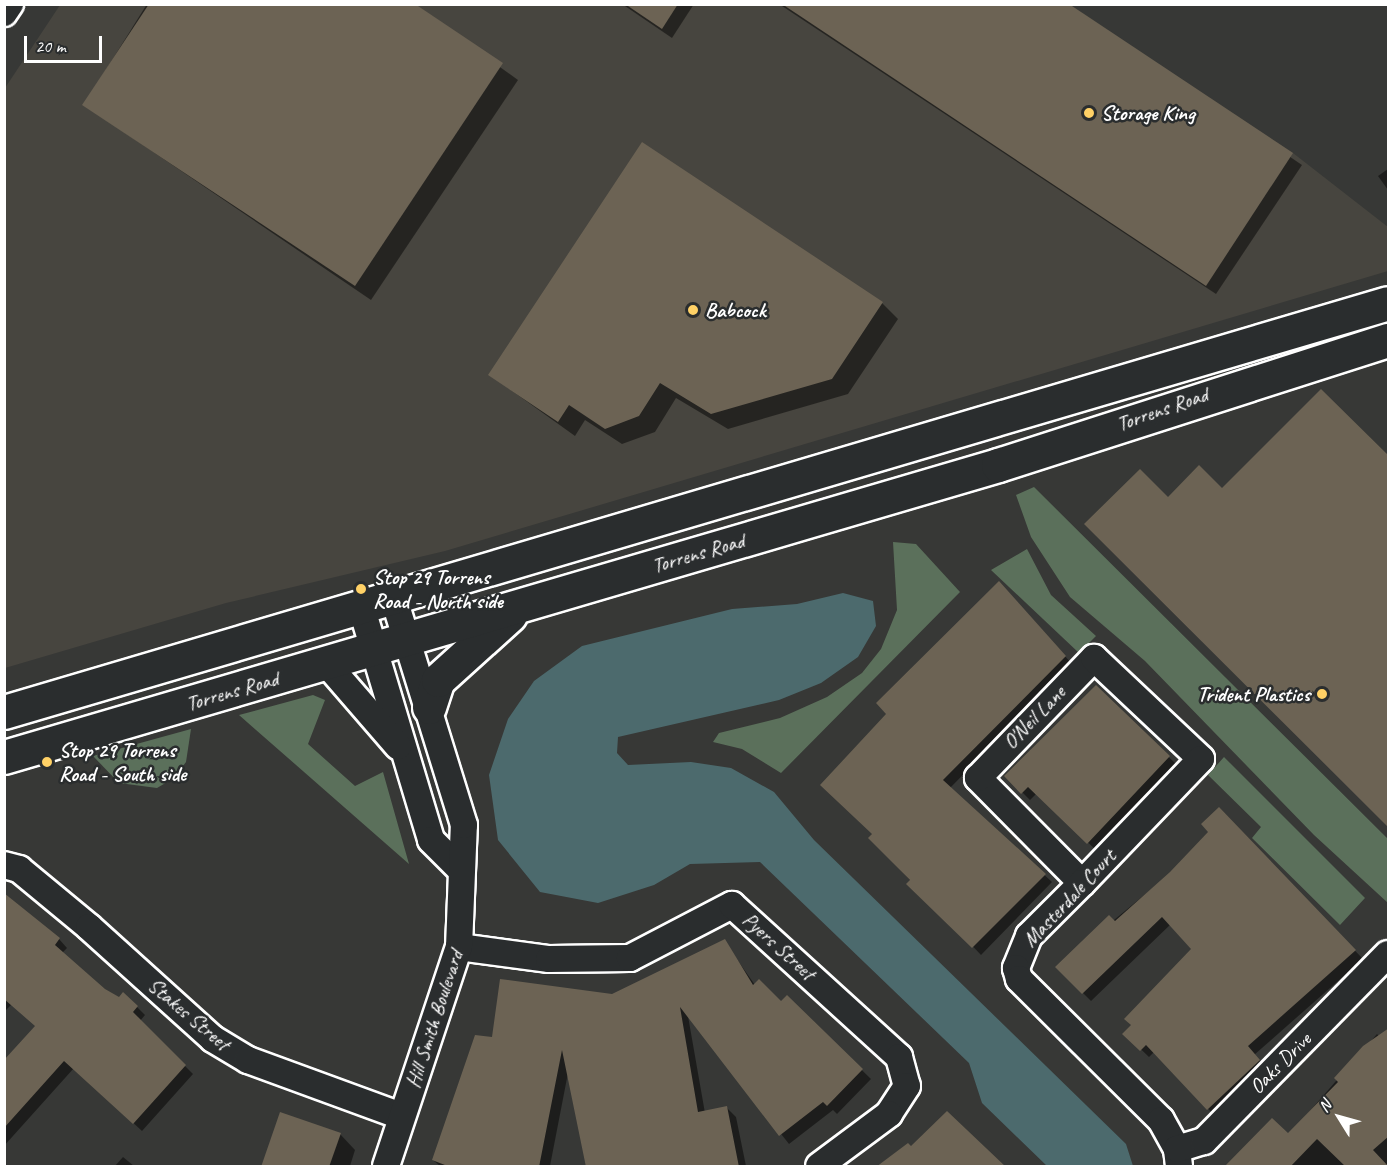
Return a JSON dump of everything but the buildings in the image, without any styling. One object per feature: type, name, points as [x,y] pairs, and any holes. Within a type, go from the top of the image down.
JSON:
[{"type":"main road","name":"Torrens Road","points":[[4,712],[1389,303]]},
{"type":"main road","name":"Torrens Road","points":[[4,757],[998,465],[1389,340]]},
{"type":"main road","points":[[429,707],[438,680],[462,654],[524,604]]},
{"type":"street","points":[[4,13],[10,4]]},
{"type":"street","name":"Hill Smith Boulevard","points":[[386,1167],[401,1116],[459,947],[459,868],[464,825],[393,596]]},
{"type":"street","points":[[361,606],[372,650],[431,840],[459,868]]},
{"type":"street","name":"O'Neil Lane","points":[[1082,883],[980,783],[980,773],[1094,658],[1202,759]]},
{"type":"street","points":[[326,663],[404,753]]},
{"type":"street","name":"Masterdale Court","points":[[1178,1158],[1161,1120],[1019,979],[1021,947],[1202,759]]},
{"type":"street","name":"Stakes Street","points":[[4,865],[19,869],[73,913],[213,1039],[248,1060],[401,1116]]},
{"type":"street","name":"Pyers Street","points":[[459,947],[549,959],[630,958],[732,905],[899,1057],[907,1086],[889,1114],[819,1167]]},
{"type":"street","name":"Oaks Drive","points":[[1178,1158],[1204,1141],[1389,954]]},
{"type":"shaded area","points":[[60,5],[1069,5],[1293,153],[1388,227],[1388,271],[445,551],[226,603],[5,668],[5,88]]},
{"type":"green space","points":[[1034,487],[1388,839],[1388,903],[1314,835],[1145,661],[1070,597],[1031,537],[1016,495]]},
{"type":"green space","points":[[893,542],[916,544],[960,592],[781,773],[742,749],[713,742],[719,733],[780,718],[827,697],[862,673],[881,649],[897,610]]},
{"type":"green space","points":[[1027,549],[1051,595],[1096,636],[1079,653],[991,570]]},
{"type":"green space","points":[[313,695],[325,700],[308,744],[355,786],[383,772],[409,864],[239,715]]},
{"type":"green space","points":[[191,729],[186,762],[174,778],[157,788],[119,783],[93,756]]},
{"type":"green space","points":[[1224,757],[1365,898],[1340,925],[1252,838],[1261,827],[1208,775]]},
{"type":"water","points":[[843,593],[873,601],[876,626],[858,657],[821,683],[779,700],[618,737],[617,753],[628,765],[691,762],[731,768],[774,792],[814,840],[1126,1144],[1133,1166],[1047,1166],[982,1103],[969,1063],[760,862],[690,864],[654,885],[598,903],[540,892],[498,840],[489,775],[508,719],[534,681],[582,646],[732,609],[797,604]]},
{"type":"place","name":"Storage King","points":[[1089,113]]},
{"type":"place","name":"Babcock","points":[[693,310]]},
{"type":"place","name":"Stop 29 Torrens Road - North side","points":[[361,589]]},
{"type":"place","name":"Trident Plastics","points":[[1322,694]]},
{"type":"place","name":"Stop 29 Torrens Road - South side","points":[[47,762]]}]
